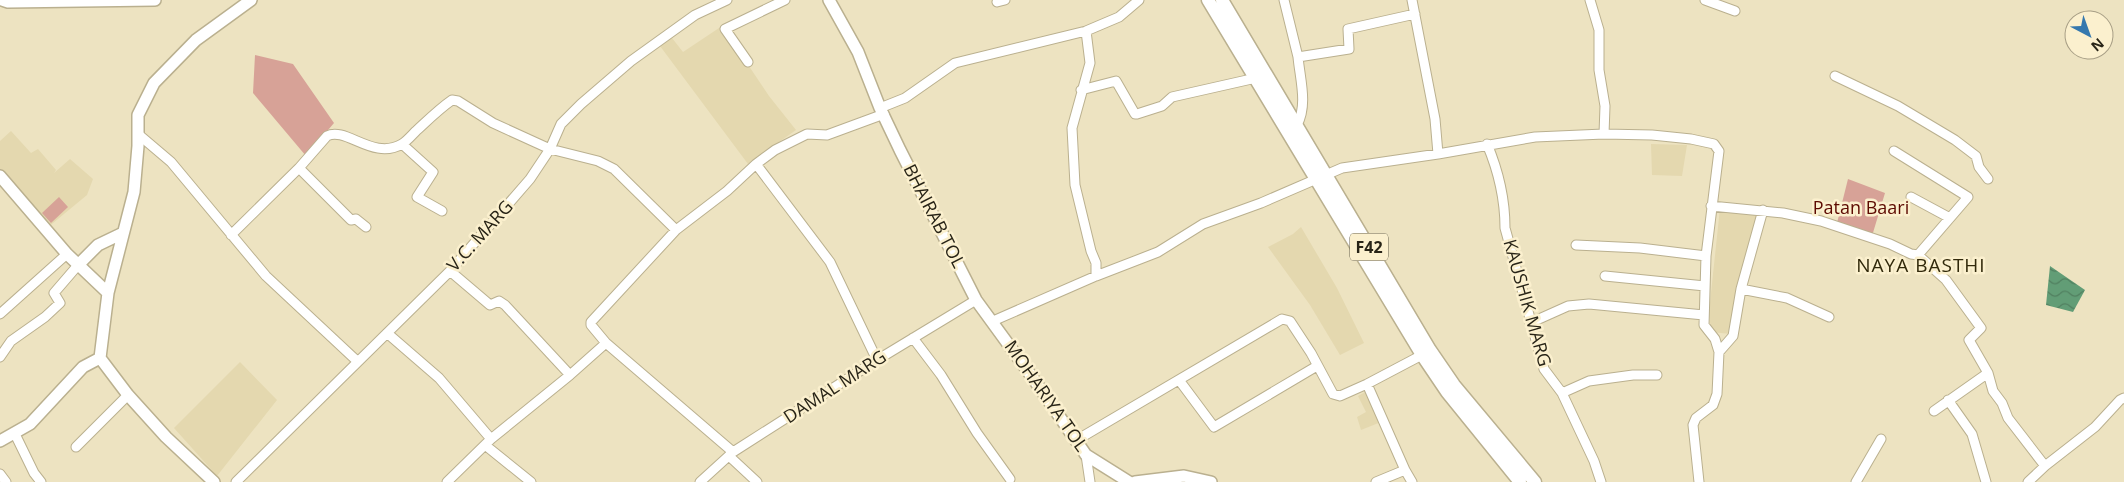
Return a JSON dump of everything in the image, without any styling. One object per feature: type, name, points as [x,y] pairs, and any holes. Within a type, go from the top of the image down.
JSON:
[{"type":"highway","name":"F42","points":[[1208,0],[1435,358],[1454,385],[1534,482]]},
{"type":"highway","name":"F42","points":[[1222,0],[1296,125],[1321,177],[1422,355],[1447,392],[1520,482]]},
{"type":"main road","points":[[2,0],[8,2],[156,0]]},
{"type":"main road","points":[[214,482],[166,437],[128,395],[100,358],[108,293],[134,192],[138,115],[154,83],[196,40],[251,0]]},
{"type":"main road","name":"BHAIRAB TOL","points":[[829,0],[858,52],[882,111],[976,300],[993,321]]},
{"type":"main road","points":[[0,176],[67,254],[108,293]]},
{"type":"main road","points":[[79,264],[98,245],[123,233]]},
{"type":"main road","name":"MOHARIYA TOL","points":[[993,321],[1086,455],[1129,482]]},
{"type":"main road","points":[[0,441],[30,424],[83,367],[100,358]]},
{"type":"main road","points":[[1135,482],[1184,476],[1210,482]]},
{"type":"street","name":"V.C. MARG","points":[[236,482],[450,271],[530,179],[550,150],[561,124],[631,61],[695,15],[727,0]]},
{"type":"street","points":[[748,62],[726,28],[784,0]]},
{"type":"street","points":[[757,482],[731,454],[606,343],[590,322],[676,230],[727,191],[756,164],[775,150],[807,134],[827,135],[882,111],[905,98],[955,63],[1086,31],[1119,17],[1138,0]]},
{"type":"street","points":[[1284,0],[1298,57],[1303,106],[1300,119],[1296,125]]},
{"type":"street","points":[[1412,0],[1435,119],[1438,154]]},
{"type":"street","points":[[1590,0],[1598,30],[1599,70],[1605,106],[1604,134]]},
{"type":"street","points":[[1705,0],[1735,10]]},
{"type":"street","points":[[1298,57],[1349,49],[1348,29],[1415,14]]},
{"type":"street","points":[[1086,31],[1090,63],[1072,128],[1075,185],[1090,251],[1096,263],[1096,276]]},
{"type":"street","points":[[1835,76],[1898,106],[1955,140],[1976,156],[1979,167],[1988,179]]},
{"type":"street","points":[[1081,90],[1116,81],[1134,114],[1137,114],[1162,106],[1172,97],[1256,78]]},
{"type":"street","points":[[231,235],[299,168],[327,136],[340,134],[377,149],[402,144],[452,100],[458,101],[494,124],[550,150],[598,160],[614,169],[676,230]]},
{"type":"street","points":[[138,134],[171,162],[266,276],[358,361]]},
{"type":"street","points":[[993,321],[1096,276],[1158,252],[1203,224],[1261,203],[1342,168],[1438,154],[1535,136],[1604,134],[1662,136],[1714,144],[1719,151],[1706,256],[1704,325],[1715,339],[1718,352],[1717,394],[1713,405],[1696,418],[1693,425],[1699,482]]},
{"type":"street","points":[[402,144],[433,172],[417,196],[442,211]]},
{"type":"street","name":"KAUSHIK MARG","points":[[1488,144],[1496,164],[1499,187],[1505,206],[1505,228],[1544,369],[1562,393],[1594,461],[1601,482]]},
{"type":"street","points":[[1894,151],[1968,197],[1918,255]]},
{"type":"street","points":[[756,164],[830,262],[877,360]]},
{"type":"street","points":[[299,168],[351,220],[355,219],[366,227]]},
{"type":"street","points":[[1911,197],[1950,218]]},
{"type":"street","points":[[1711,206],[1763,210],[1821,221],[1918,255],[1946,280],[1980,328],[1969,340],[1988,373],[1994,391],[2002,403],[2008,418],[2045,466]]},
{"type":"street","points":[[1718,352],[1733,336],[1741,289],[1763,210]]},
{"type":"street","points":[[1576,245],[1640,248],[1706,256]]},
{"type":"street","points":[[0,314],[67,254]]},
{"type":"street","points":[[0,357],[10,341],[45,317],[60,303],[54,293],[79,264]]},
{"type":"street","points":[[450,271],[490,305],[500,301],[505,305],[570,374]]},
{"type":"street","points":[[1604,276],[1705,286]]},
{"type":"street","points":[[1741,289],[1787,298],[1829,317]]},
{"type":"street","name":"DAMAL MARG","points":[[700,482],[731,454],[877,360],[976,300]]},
{"type":"street","points":[[1530,323],[1568,306],[1589,304],[1704,315]]},
{"type":"street","points":[[1076,441],[1282,319],[1290,321],[1336,396],[1367,384],[1422,355]]},
{"type":"street","points":[[387,332],[438,378],[488,442],[531,482]]},
{"type":"street","points":[[913,338],[941,375],[977,433],[1010,479]]},
{"type":"street","points":[[448,482],[488,442],[606,343]]},
{"type":"street","points":[[1179,380],[1214,427],[1317,366]]},
{"type":"street","points":[[1934,411],[1988,373]]},
{"type":"street","points":[[1562,393],[1589,382],[1633,375],[1657,375]]},
{"type":"street","points":[[1367,384],[1412,482]]},
{"type":"street","points":[[76,447],[128,395]]},
{"type":"street","points":[[2028,482],[2045,466],[2095,427],[2124,398]]},
{"type":"street","points":[[1948,400],[1972,434],[1986,482]]},
{"type":"street","points":[[15,434],[34,473],[42,482]]},
{"type":"street","points":[[1856,482],[1881,439]]},
{"type":"street","points":[[1086,455],[1090,482]]},
{"type":"street","points":[[1376,482],[1405,470]]},
{"type":"street","points":[[0,474],[6,482]]},
{"type":"shaded area","points":[[722,26],[769,96],[796,130],[748,164],[660,46],[672,38],[683,52]]},
{"type":"shaded area","points":[[11,131],[31,153],[38,149],[56,170],[54,173],[70,159],[93,179],[87,195],[47,228],[0,172],[0,141]]},
{"type":"shaded area","points":[[1651,144],[1687,145],[1682,176],[1652,175]]},
{"type":"shaded area","points":[[1720,208],[1761,214],[1731,334],[1711,332],[1709,312]]},
{"type":"shaded area","points":[[1301,227],[1337,288],[1364,343],[1340,355],[1310,305],[1268,247],[1293,234]]},
{"type":"shaded area","points":[[240,362],[277,400],[217,476],[174,428]]},
{"type":"shaded area","points":[[1367,391],[1381,422],[1361,430],[1357,417],[1366,412],[1358,396]]},
{"type":"green space","points":[[255,55],[293,64],[334,123],[306,156],[253,93]]},
{"type":"green space","name":"Patan Baari","points":[[1848,179],[1885,193],[1872,236],[1837,223]]},
{"type":"green space","points":[[59,197],[68,207],[51,223],[42,213]]},
{"type":"water","points":[[2050,266],[2085,290],[2073,312],[2046,305]]},
{"type":"district","name":"NAYA BASTHI","points":[[1921,265]]}]
